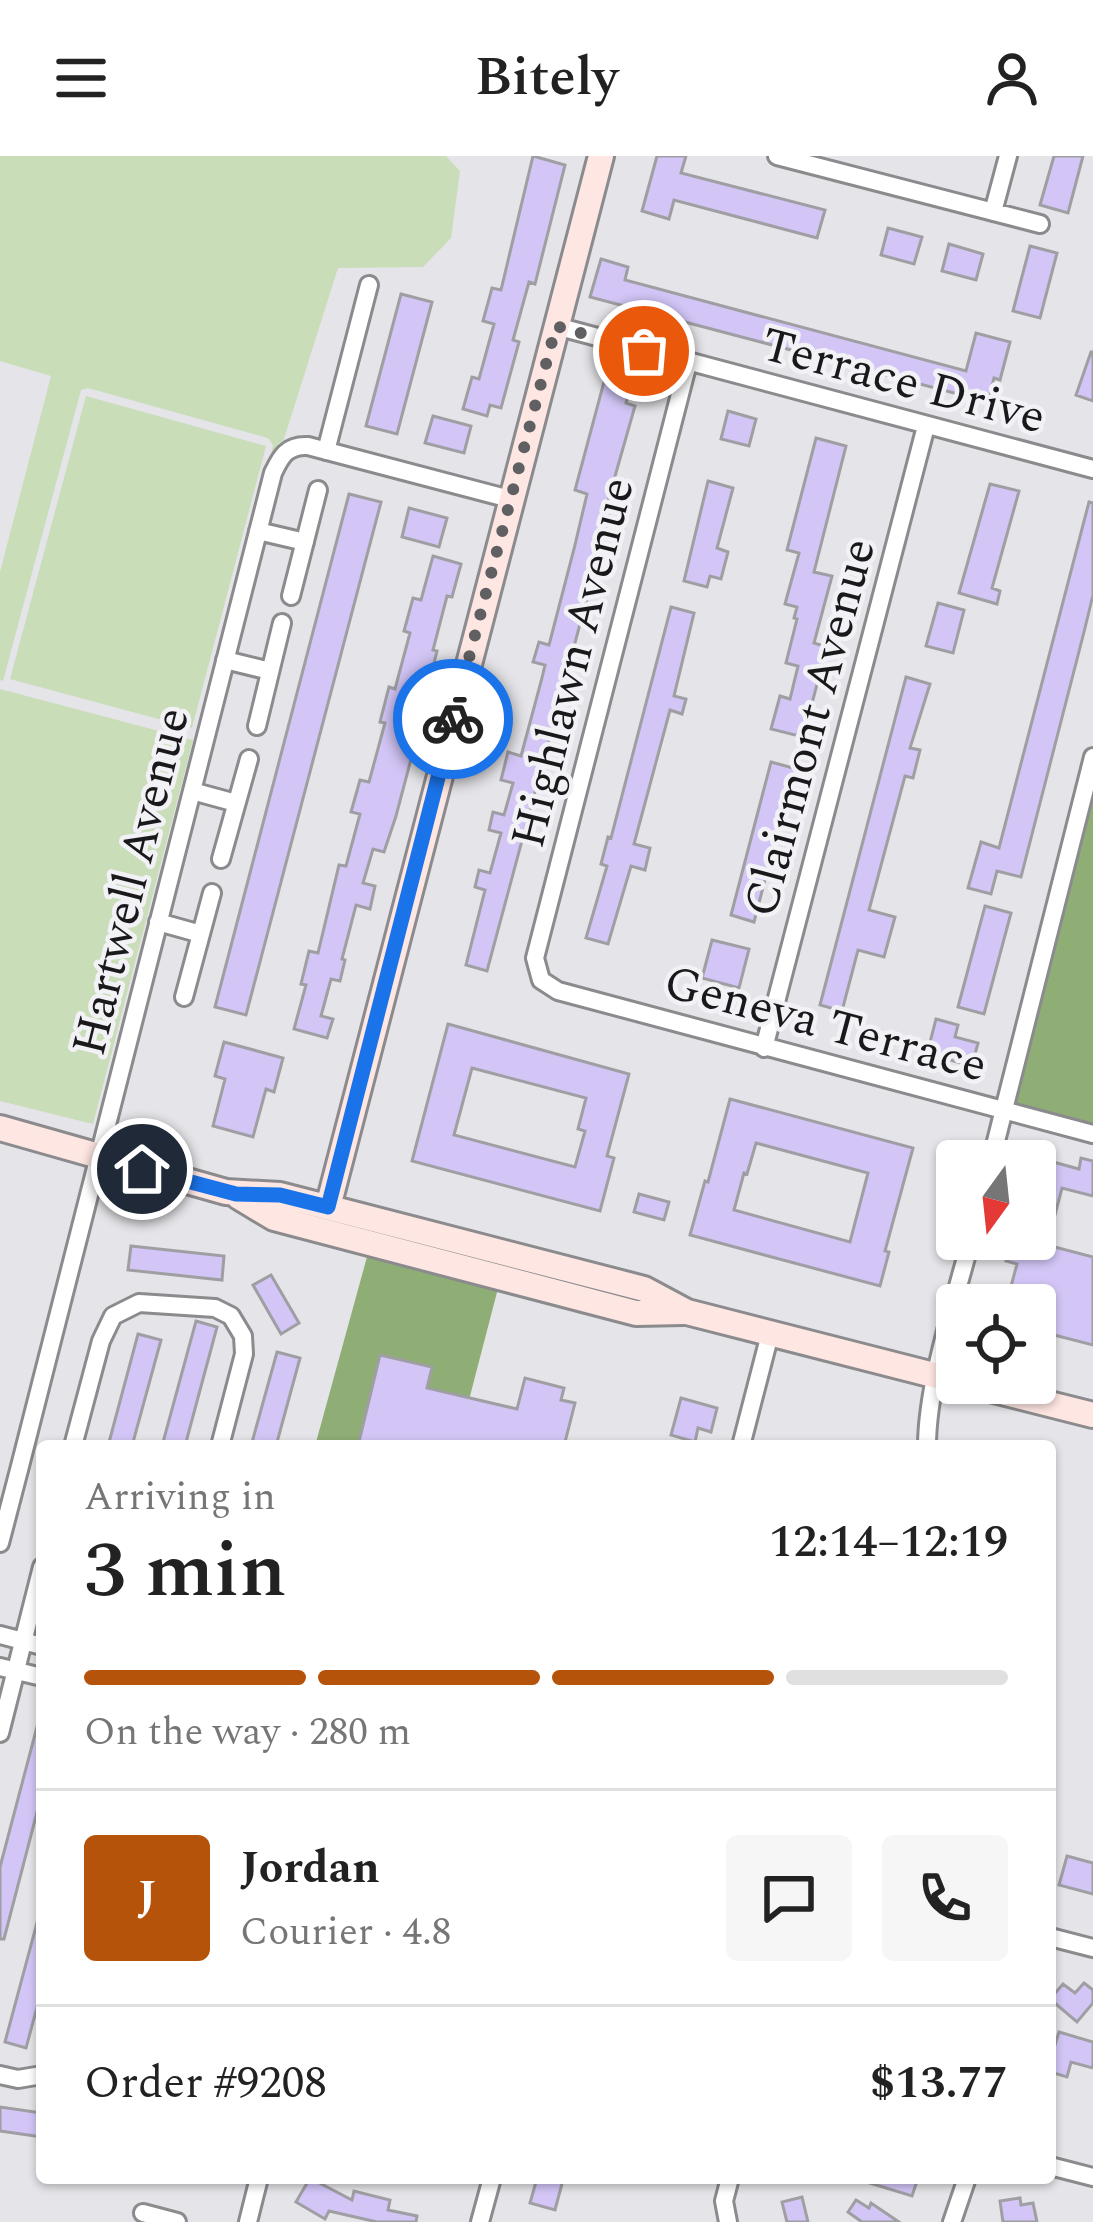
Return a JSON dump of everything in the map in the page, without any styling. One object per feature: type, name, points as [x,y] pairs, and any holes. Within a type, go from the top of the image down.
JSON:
[{"type":"main road","points":[[328,1207],[601,156]]},
{"type":"main road","points":[[0,1128],[236,1194],[280,1195],[644,1289],[687,1312],[936,1375]]},
{"type":"main road","points":[[236,1194],[274,1218],[636,1313],[687,1312]]},
{"type":"main road","points":[[1052,1404],[1093,1414]]},
{"type":"street","points":[[777,156],[1040,224]]},
{"type":"street","points":[[993,212],[1008,156]]},
{"type":"street","points":[[369,285],[326,451],[510,499]]},
{"type":"street","name":"Terrace Drive","points":[[556,326],[1093,470]]},
{"type":"street","name":"Highlawn Avenue","points":[[542,980],[535,958],[688,363]]},
{"type":"street","name":"Clairmont Avenue","points":[[764,1048],[926,426]]},
{"type":"street","name":"Hartwell Avenue","points":[[0,1544],[273,473],[287,450],[298,446],[326,451]]},
{"type":"street","points":[[291,596],[318,490]]},
{"type":"street","points":[[258,531],[304,542]]},
{"type":"street","points":[[257,726],[282,623]]},
{"type":"street","points":[[225,660],[270,671]]},
{"type":"street","points":[[996,1140],[1093,757]]},
{"type":"street","points":[[221,859],[249,759]]},
{"type":"street","points":[[192,791],[236,803]]},
{"type":"street","points":[[184,997],[212,893]]},
{"type":"street","points":[[158,922],[201,934]]},
{"type":"street","name":"Geneva Terrace","points":[[542,980],[558,992],[1093,1134]]},
{"type":"street","points":[[75,1440],[101,1341],[113,1316],[139,1303],[215,1309],[231,1316],[243,1336],[244,1354],[222,1440]]},
{"type":"street","points":[[743,1440],[770,1334]]},
{"type":"street","points":[[927,1440],[937,1404]]},
{"type":"street","points":[[0,1635],[33,1643],[9,1669],[0,1732]]},
{"type":"street","points":[[1056,1939],[1093,1948]]},
{"type":"street","points":[[0,2075],[36,2076]]},
{"type":"street","points":[[1056,2167],[1093,2177]]},
{"type":"street","points":[[248,2222],[258,2184]]},
{"type":"street","points":[[480,2222],[490,2184]]},
{"type":"street","points":[[728,2184],[724,2201],[728,2222]]},
{"type":"street","points":[[952,2222],[965,2184]]},
{"type":"street","points":[[143,2213],[177,2222]]},
{"type":"green space","points":[[0,156],[446,156],[460,171],[451,238],[423,267],[338,268],[283,442],[277,444],[270,460],[273,445],[268,438],[88,388],[81,390],[3,681],[0,572],[51,376],[0,361]]},
{"type":"green space","points":[[86,396],[266,446],[192,728],[10,679]]},
{"type":"green space","points":[[0,689],[193,740],[93,1124],[0,1101]]},
{"type":"green space","points":[[1093,792],[1093,1123],[1014,1103]]},
{"type":"green space","points":[[373,1235],[502,1273],[459,1440],[317,1440]]},
{"type":"building","points":[[533,156],[565,165],[535,284],[529,282],[513,340],[519,342],[501,408],[490,405],[487,416],[463,409],[472,377],[479,379],[494,324],[483,321],[492,288],[501,290]]},
{"type":"building","points":[[657,156],[686,156],[681,173],[825,210],[817,238],[674,200],[669,219],[642,211]]},
{"type":"building","points":[[1054,156],[1083,156],[1068,213],[1040,205]]},
{"type":"building","points":[[888,228],[922,237],[914,264],[881,255]]},
{"type":"building","points":[[949,244],[983,254],[976,280],[942,271]]},
{"type":"building","points":[[1030,246],[1057,253],[1040,318],[1013,311]]},
{"type":"building","points":[[601,259],[628,267],[625,280],[966,371],[976,333],[1010,342],[1000,380],[994,378],[988,402],[590,297]]},
{"type":"building","points":[[401,294],[432,302],[397,434],[366,426]]},
{"type":"building","points":[[1093,352],[1093,401],[1076,395]]},
{"type":"building","points":[[605,378],[631,385],[626,403],[635,406],[487,971],[466,965],[485,890],[475,887],[479,870],[490,873],[501,833],[489,830],[493,812],[504,815],[513,783],[501,780],[508,752],[521,756],[542,678],[545,665],[533,662],[539,642],[549,645],[574,549],[587,494],[575,490]]},
{"type":"building","points":[[728,411],[756,419],[749,446],[721,439]]},
{"type":"building","points":[[433,416],[471,426],[464,453],[425,443]]},
{"type":"building","points":[[816,438],[846,446],[814,572],[832,576],[814,643],[827,647],[803,737],[771,729],[780,696],[790,699],[798,666],[786,663],[797,607],[785,604],[799,553],[787,550]]},
{"type":"building","points":[[708,481],[733,488],[717,548],[728,552],[721,579],[710,576],[707,587],[684,581]]},
{"type":"building","points":[[990,484],[1019,491],[992,588],[1000,591],[997,604],[959,593]]},
{"type":"building","points":[[349,494],[381,502],[246,1015],[215,1007]]},
{"type":"building","points":[[1089,502],[1093,503],[1093,595],[1021,877],[997,871],[991,894],[968,888],[981,842],[999,848]]},
{"type":"building","points":[[409,508],[447,518],[439,547],[402,537]]},
{"type":"building","points":[[433,556],[461,564],[452,597],[447,596],[431,675],[421,672],[412,706],[424,710],[396,816],[384,852],[373,849],[363,883],[375,886],[370,909],[356,905],[340,981],[331,979],[321,1016],[333,1019],[327,1038],[294,1029],[306,985],[301,984],[309,951],[318,953],[339,865],[346,866],[360,814],[351,812],[360,780],[369,782],[389,687],[395,689],[410,633],[404,631],[413,598],[421,600]]},
{"type":"building","points":[[938,603],[964,610],[953,653],[926,646]]},
{"type":"building","points":[[671,607],[694,613],[674,696],[686,699],[682,714],[670,710],[634,844],[650,848],[645,870],[631,866],[608,944],[586,938],[607,866],[601,864]]},
{"type":"building","points":[[906,677],[930,684],[910,748],[920,750],[913,778],[905,776],[869,910],[895,917],[884,957],[858,950],[842,1011],[820,1005]]},
{"type":"building","points":[[771,762],[797,769],[754,922],[731,915]]},
{"type":"building","points":[[985,906],[1011,913],[984,1014],[958,1007]]},
{"type":"building","points":[[712,940],[749,949],[739,988],[702,978]]},
{"type":"building","points":[[936,1019],[958,1025],[955,1037],[978,1043],[972,1066],[927,1054]]},
{"type":"building","points":[[448,1024],[629,1074],[607,1156],[614,1158],[600,1211],[412,1161]],"holes":[[[472,1068],[586,1098],[578,1129],[585,1131],[575,1167],[454,1135]]]},
{"type":"building","points":[[224,1042],[283,1058],[274,1092],[266,1089],[253,1137],[213,1126],[225,1079],[215,1076]]},
{"type":"building","points":[[730,1099],[913,1148],[880,1286],[690,1235]],"holes":[[[756,1143],[868,1173],[850,1242],[734,1210]]]},
{"type":"building","points":[[1081,1158],[1093,1161],[1093,1196],[1062,1188],[1056,1211],[1056,1163],[1079,1169]]},
{"type":"building","points":[[639,1194],[669,1202],[664,1220],[634,1212]]},
{"type":"building","points":[[131,1246],[224,1256],[222,1280],[128,1270]]},
{"type":"building","points":[[1056,1247],[1093,1257],[1093,1345],[1056,1335],[1056,1284],[1012,1284],[1017,1264],[1006,1261],[1056,1260]]},
{"type":"building","points":[[271,1275],[299,1323],[281,1334],[253,1285]]},
{"type":"building","points":[[196,1321],[217,1327],[187,1440],[164,1440]]},
{"type":"building","points":[[138,1334],[161,1340],[134,1440],[110,1440]]},
{"type":"building","points":[[277,1352],[300,1358],[278,1440],[253,1440]]},
{"type":"building","points":[[380,1355],[432,1367],[427,1388],[517,1409],[525,1378],[564,1388],[561,1400],[575,1403],[566,1440],[359,1440]]},
{"type":"building","points":[[681,1398],[717,1408],[711,1432],[698,1428],[695,1440],[671,1435]]},
{"type":"building","points":[[36,1731],[36,1816],[4,1939],[0,1939],[0,1867]]},
{"type":"building","points":[[1067,1856],[1093,1863],[1093,1894],[1059,1885]]},
{"type":"building","points":[[36,1926],[36,2011],[26,2048],[5,2042]]},
{"type":"building","points":[[1084,1983],[1093,1990],[1093,2003],[1077,2022],[1056,2004],[1056,1992],[1063,1984],[1075,1993]]},
{"type":"building","points":[[1059,2032],[1093,2042],[1093,2068],[1071,2062],[1067,2077],[1056,2074]]},
{"type":"building","points":[[0,2107],[36,2112],[36,2136],[0,2131]]},
{"type":"building","points":[[306,2184],[321,2184],[352,2200],[354,2191],[390,2200],[388,2210],[417,2216],[416,2222],[377,2222],[329,2211],[325,2219],[296,2202]]},
{"type":"building","points":[[535,2184],[562,2184],[555,2210],[530,2203]]},
{"type":"building","points":[[873,2184],[916,2184],[912,2196]]},
{"type":"building","points":[[802,2197],[808,2222],[787,2222],[782,2202]]},
{"type":"building","points":[[1020,2198],[1021,2205],[1033,2203],[1037,2222],[1003,2222],[1000,2201]]},
{"type":"building","points":[[856,2200],[869,2208],[871,2203],[899,2222],[862,2222],[848,2212]]},
{"type":"way so far","points":[[453,719],[556,326],[644,351]]},
{"type":"route","points":[[142,1169],[236,1194],[280,1195],[328,1207],[453,719]]}]
